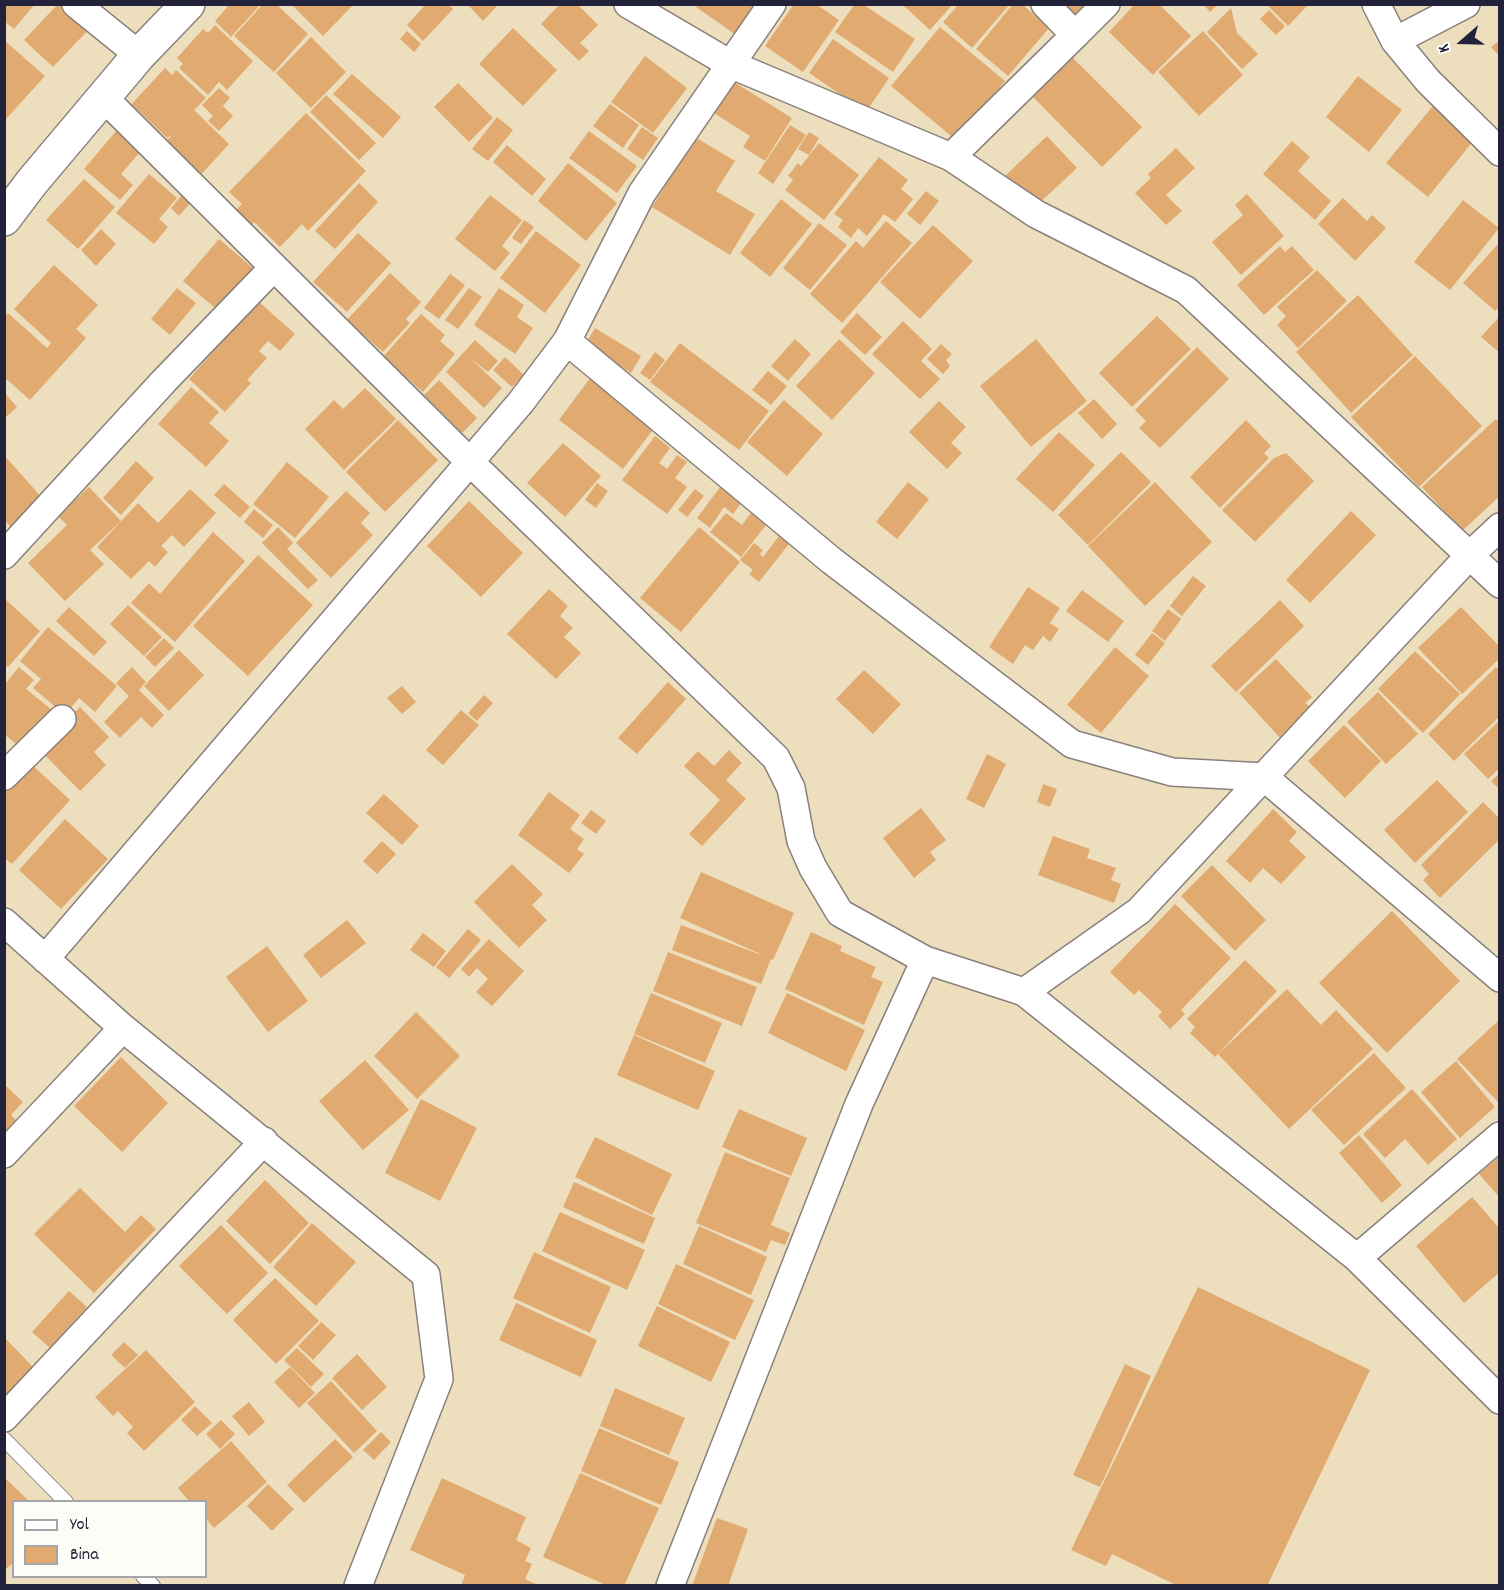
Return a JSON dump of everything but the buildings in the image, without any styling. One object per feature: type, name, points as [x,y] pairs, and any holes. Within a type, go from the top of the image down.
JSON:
[{"type":"street","points":[[76,4],[139,55]]},
{"type":"street","points":[[4,219],[103,97],[188,4]]},
{"type":"street","points":[[628,4],[730,64],[951,157],[1036,214],[1186,290],[1500,584]]},
{"type":"street","points":[[45,959],[521,402],[567,340],[642,193],[772,4]]},
{"type":"street","points":[[1045,4],[1075,35]]},
{"type":"street","points":[[951,157],[1106,4]]},
{"type":"street","points":[[1376,4],[1395,41],[1428,81],[1500,152]]},
{"type":"street","points":[[1395,41],[1466,4]]},
{"type":"street","points":[[103,97],[471,463],[746,727],[776,759],[790,788],[801,841],[813,868],[840,913],[925,960],[1024,992],[1357,1258],[1500,1400]]},
{"type":"street","points":[[4,555],[164,381],[274,267]]},
{"type":"street","points":[[567,340],[832,561],[1072,744],[1172,772],[1264,777],[1500,978]]},
{"type":"street","points":[[1024,992],[1139,911],[1470,555],[1500,527]]},
{"type":"street","points":[[4,776],[62,718]]},
{"type":"street","points":[[4,922],[123,1028],[426,1275],[439,1379],[358,1586]]},
{"type":"street","points":[[670,1586],[859,1104],[925,960]]},
{"type":"street","points":[[4,1154],[123,1028]]},
{"type":"street","points":[[1357,1258],[1500,1136]]},
{"type":"street","points":[[4,1418],[264,1141]]},
{"type":"lane","points":[[4,1439],[64,1500]]}]
